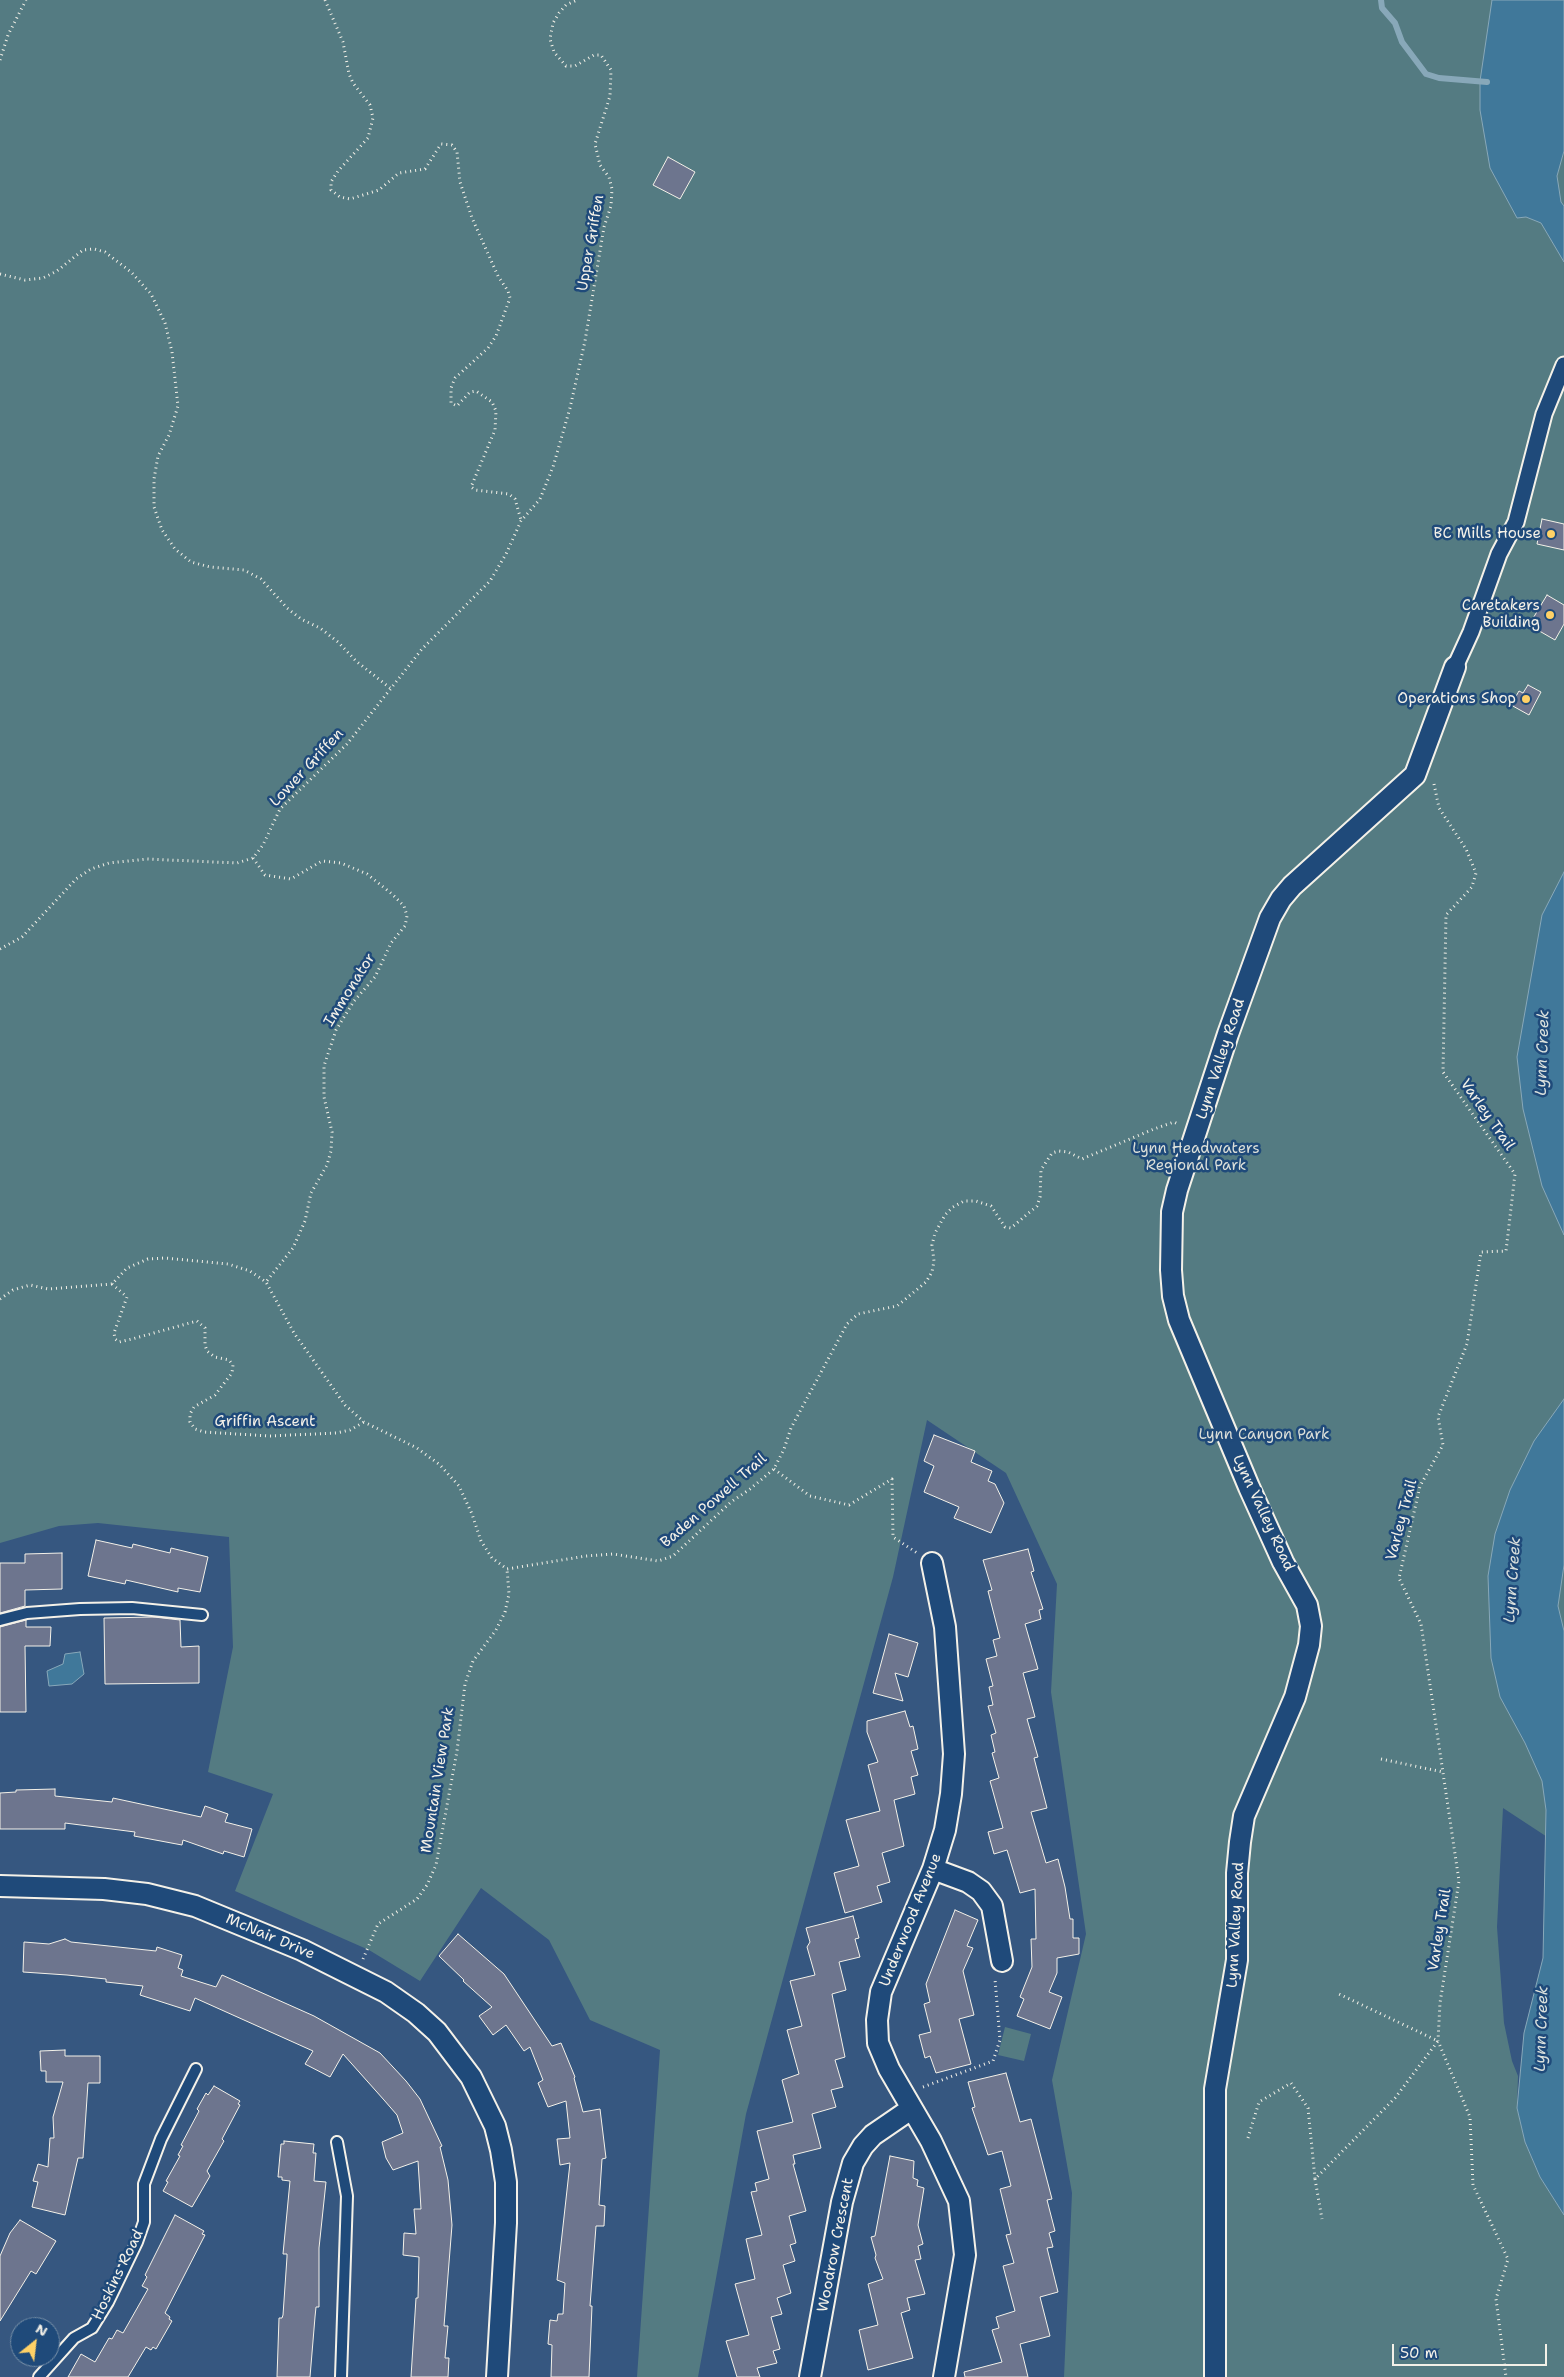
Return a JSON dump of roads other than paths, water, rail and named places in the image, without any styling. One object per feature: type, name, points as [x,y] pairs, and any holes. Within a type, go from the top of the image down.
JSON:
[{"type":"street","points":[[1455,667],[1471,632],[1499,554],[1516,522],[1544,414],[1564,365]]},
{"type":"street","name":"Lynn Valley Road","points":[[1215,2377],[1215,2089],[1232,2000],[1237,1960],[1240,1842],[1244,1816],[1295,1697],[1309,1645],[1310,1626],[1306,1605],[1264,1521],[1189,1347],[1173,1296],[1170,1242],[1172,1212],[1177,1190],[1262,938],[1281,900],[1306,873],[1415,776],[1455,667]]},
{"type":"street","name":"Underwood Avenue","points":[[932,1563],[945,1627],[954,1754],[952,1794],[945,1830],[933,1869],[881,1992],[877,2020],[878,2044],[907,2101],[931,2142],[959,2201],[965,2255],[944,2377]]},
{"type":"street","points":[[933,1869],[968,1882],[981,1891],[992,1906],[1002,1961]]},
{"type":"street","name":"McNair Drive","points":[[0,1886],[104,1889],[147,1894],[195,1906],[249,1926],[386,1992],[416,2013],[437,2032],[471,2077],[496,2126],[506,2182],[506,2223],[497,2377]]},
{"type":"street","name":"Woodrow Crescent","points":[[810,2377],[842,2202],[853,2163],[863,2146],[907,2101]]},
{"type":"lane","points":[[0,1620],[27,1613],[80,1609],[132,1608],[202,1615]]},
{"type":"lane","name":"Hoskins Road","points":[[39,2377],[74,2338],[92,2328],[108,2302],[137,2242],[144,2222],[144,2184],[161,2139],[196,2070]]},
{"type":"lane","points":[[337,2142],[347,2196],[341,2377]]},
{"type":"water","points":[[1492,0],[1564,0],[1564,151],[1557,176],[1561,202],[1564,206],[1564,262],[1541,223],[1526,217],[1517,218],[1490,168],[1480,110],[1480,81]]},
{"type":"water","name":"Lynn Creek","points":[[1564,872],[1564,1235],[1542,1186],[1523,1109],[1517,1057],[1542,915]]},
{"type":"water","name":"Lynn Creek","points":[[1564,1399],[1564,1565],[1558,1606],[1564,1631],[1564,2215],[1540,2177],[1525,2142],[1517,2108],[1524,2033],[1543,1958],[1546,1810],[1542,1781],[1525,1743],[1500,1697],[1491,1658],[1488,1576],[1495,1534],[1510,1490],[1534,1441]]},
{"type":"water","points":[[80,1652],[84,1674],[72,1684],[49,1686],[47,1671],[63,1664],[65,1654]]},
{"type":"waterway","points":[[1381,0],[1382,8],[1395,23],[1402,42],[1426,74],[1439,78],[1487,82]]},
{"type":"place","name":"BC Mills House","points":[[1551,534]]},
{"type":"place","name":"Caretakers Building","points":[[1550,615]]},
{"type":"place","name":"Operations Shop","points":[[1526,699]]},
{"type":"park label","name":"Lynn Headwaters Regional Park","points":[[1196,1158]]},
{"type":"park label","name":"Lynn Canyon Park","points":[[1264,1435]]}]
